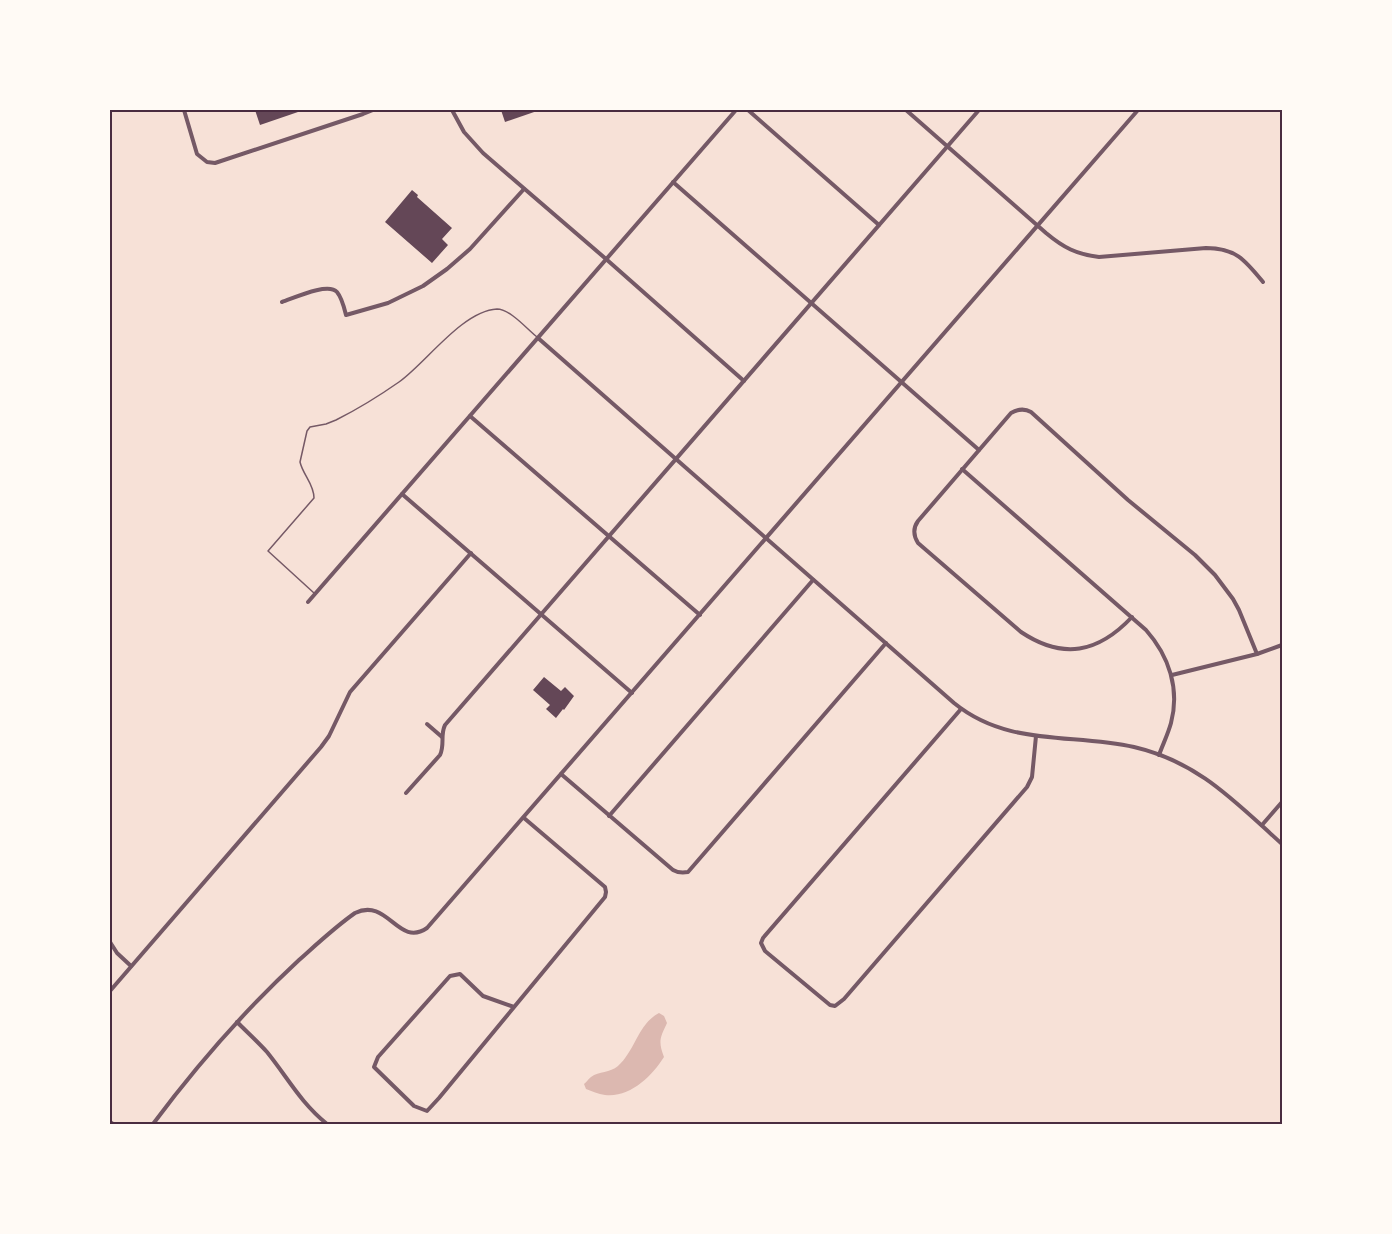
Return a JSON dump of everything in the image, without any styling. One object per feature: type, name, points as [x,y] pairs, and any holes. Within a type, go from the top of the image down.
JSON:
[{"type":"street","points":[[184,110],[197,154],[207,162],[215,163],[373,110]]},
{"type":"street","points":[[452,110],[472,142],[483,153],[744,381]]},
{"type":"street","points":[[308,602],[736,110]]},
{"type":"street","points":[[748,110],[879,225]]},
{"type":"street","points":[[906,110],[1065,248],[1099,257],[1218,248],[1227,250],[1245,261],[1263,282]]},
{"type":"street","points":[[406,793],[440,755],[443,749],[442,731],[445,725],[979,110]]},
{"type":"street","points":[[153,1125],[196,1069],[257,1000],[355,913],[370,909],[377,911],[405,931],[414,933],[427,928],[1138,110]]},
{"type":"street","points":[[673,182],[979,450]]},
{"type":"street","points":[[282,302],[326,287],[340,294],[346,315],[388,303],[423,286],[447,269],[470,249],[524,189]]},
{"type":"street","points":[[538,338],[961,709],[998,728],[1036,736],[1132,747],[1186,766],[1211,781],[1282,844]]},
{"type":"street","points":[[1132,617],[1111,637],[1093,645],[1074,649],[1054,648],[1037,642],[1021,632],[915,539],[916,524],[1011,413],[1020,409],[1031,412],[1128,500],[1195,555],[1233,598],[1257,654]]},
{"type":"street","points":[[470,416],[699,615]]},
{"type":"street","points":[[962,470],[1132,617],[1159,646],[1172,675],[1174,693],[1168,733],[1159,755]]},
{"type":"street","points":[[402,494],[632,693]]},
{"type":"street","points":[[110,991],[321,747],[350,692],[471,553]]},
{"type":"street","points":[[609,816],[813,580]]},
{"type":"street","points":[[561,774],[673,870],[677,873],[688,872],[886,643]]},
{"type":"street","points":[[1172,675],[1257,654],[1282,645]]},
{"type":"street","points":[[961,709],[761,942],[765,951],[830,1005],[840,1004],[1027,787],[1032,777],[1036,736]]},
{"type":"street","points":[[427,724],[442,738]]},
{"type":"street","points":[[1262,825],[1282,801]]},
{"type":"street","points":[[514,1007],[483,996],[460,974],[450,975],[378,1057],[374,1067],[414,1106],[427,1111],[514,1007],[605,897],[605,887],[524,818]]},
{"type":"street","points":[[110,942],[117,953],[131,966]]},
{"type":"street","points":[[237,1022],[267,1053],[307,1106],[327,1125]]},
{"type":"lane","points":[[315,594],[268,551],[314,498],[314,491],[300,462],[306,431],[310,427],[336,420],[399,382],[450,335],[480,314],[498,309],[507,311],[538,338]]},
{"type":"shaded area","points":[[659,1013],[664,1016],[667,1023],[661,1040],[664,1057],[647,1078],[631,1089],[614,1095],[605,1095],[586,1089],[584,1084],[591,1077],[612,1070],[624,1060],[646,1024]]},
{"type":"building","points":[[255,110],[297,110],[298,112],[260,125]]},
{"type":"building","points":[[501,110],[540,110],[505,122]]},
{"type":"building","points":[[412,190],[452,228],[442,239],[448,245],[432,263],[385,222]]},
{"type":"building","points":[[544,677],[561,691],[565,687],[574,696],[556,718],[546,709],[550,705],[533,690]]}]
